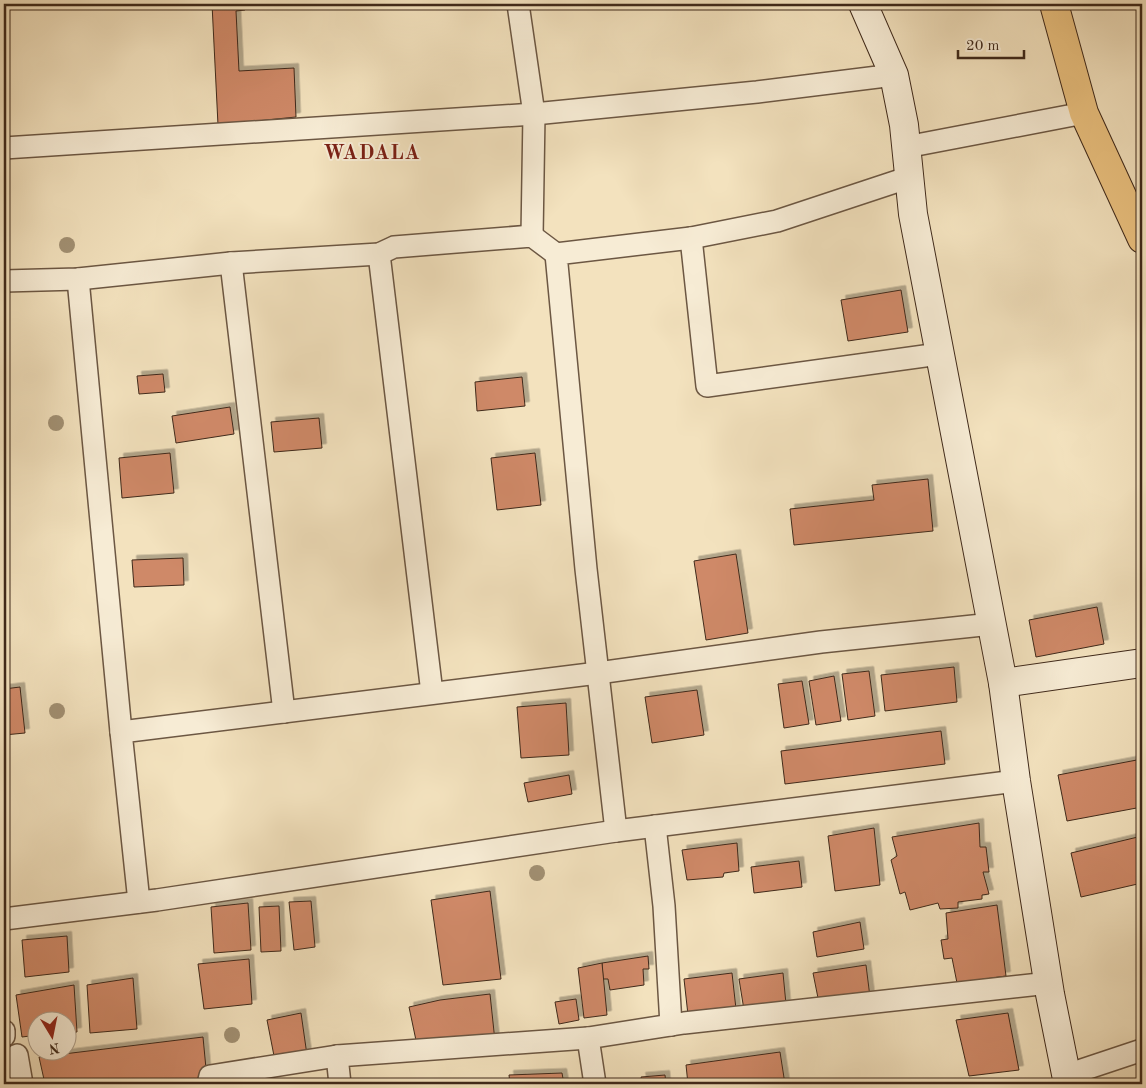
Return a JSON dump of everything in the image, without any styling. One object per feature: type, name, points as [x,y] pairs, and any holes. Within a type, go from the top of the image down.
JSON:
[{"type":"main road","points":[[1054,4],[1084,113],[1142,239]]},
{"type":"street","points":[[518,4],[534,114],[532,236]]},
{"type":"street","points":[[863,4],[894,75],[904,125],[912,214],[1003,683],[1016,781],[1048,983],[1068,1080],[1142,1050]]},
{"type":"street","points":[[4,148],[534,114],[756,92],[894,75]]},
{"type":"street","points":[[906,147],[1084,113]]},
{"type":"street","points":[[4,281],[78,279],[231,263],[378,254],[394,247],[532,236],[556,254],[691,238],[777,221],[910,177]]},
{"type":"street","points":[[691,238],[707,386],[940,354]]},
{"type":"street","points":[[378,254],[432,693]]},
{"type":"street","points":[[556,254],[586,569],[616,831]]},
{"type":"street","points":[[231,263],[284,712]]},
{"type":"street","points":[[78,279],[139,902]]},
{"type":"street","points":[[121,732],[598,673],[821,642],[992,624]]},
{"type":"street","points":[[1003,683],[1142,663]]},
{"type":"street","points":[[4,919],[139,902],[616,831],[1016,781]]},
{"type":"street","points":[[655,826],[664,906],[671,1025]]},
{"type":"street","points":[[208,1084],[210,1076],[338,1056],[588,1038],[671,1025],[1048,983]]},
{"type":"street","points":[[588,1038],[595,1084]]},
{"type":"street","points":[[17,1055],[22,1084]]},
{"type":"street","points":[[338,1056],[340,1084]]},
{"type":"building","points":[[212,4],[245,4],[245,10],[236,11],[239,71],[294,68],[296,117],[218,125]]},
{"type":"building","points":[[901,290],[908,332],[848,341],[841,300]]},
{"type":"building","points":[[163,374],[165,392],[139,394],[137,376]]},
{"type":"building","points":[[522,377],[525,406],[477,411],[475,382]]},
{"type":"building","points":[[230,407],[234,434],[176,443],[172,416]]},
{"type":"building","points":[[319,418],[322,448],[274,452],[271,422]]},
{"type":"building","points":[[170,453],[174,493],[122,498],[119,458]]},
{"type":"building","points":[[535,453],[541,505],[497,510],[491,458]]},
{"type":"building","points":[[928,479],[933,531],[794,545],[790,509],[874,500],[872,485]]},
{"type":"building","points":[[736,554],[748,633],[706,640],[694,561]]},
{"type":"building","points":[[183,558],[184,585],[134,587],[132,560]]},
{"type":"building","points":[[1097,607],[1104,644],[1036,657],[1029,620]]},
{"type":"building","points":[[954,667],[957,702],[885,711],[881,675]]},
{"type":"building","points":[[869,671],[875,716],[848,720],[842,674]]},
{"type":"building","points":[[834,676],[841,721],[816,725],[809,681]]},
{"type":"building","points":[[802,681],[809,724],[784,728],[778,684]]},
{"type":"building","points":[[20,687],[25,733],[4,735],[4,689]]},
{"type":"building","points":[[697,690],[704,735],[652,743],[645,697]]},
{"type":"building","points":[[566,703],[569,755],[521,758],[517,707]]},
{"type":"building","points":[[941,731],[945,764],[785,784],[781,751]]},
{"type":"building","points":[[1142,759],[1142,807],[1067,821],[1058,775]]},
{"type":"building","points":[[569,775],[572,794],[528,802],[524,783]]},
{"type":"building","points":[[979,823],[980,847],[986,847],[989,872],[983,872],[989,894],[982,895],[982,899],[958,902],[958,908],[940,909],[938,903],[910,910],[905,892],[900,894],[891,860],[897,856],[892,837]]},
{"type":"building","points":[[874,828],[880,885],[835,891],[828,836]]},
{"type":"building","points":[[1142,836],[1142,883],[1081,897],[1071,853]]},
{"type":"building","points":[[737,843],[739,871],[724,873],[723,877],[687,880],[682,850]]},
{"type":"building","points":[[799,861],[802,887],[754,893],[751,867]]},
{"type":"building","points":[[490,891],[501,979],[443,985],[431,900]]},
{"type":"building","points":[[311,901],[315,947],[294,950],[289,902]]},
{"type":"building","points":[[248,903],[251,950],[214,953],[211,907]]},
{"type":"building","points":[[997,905],[1006,976],[957,983],[952,958],[944,959],[941,940],[948,939],[946,913]]},
{"type":"building","points":[[279,906],[281,951],[261,952],[259,907]]},
{"type":"building","points":[[860,922],[864,949],[817,957],[813,932]]},
{"type":"building","points":[[67,936],[69,972],[25,977],[22,940]]},
{"type":"building","points":[[648,956],[649,969],[643,969],[644,985],[610,990],[608,979],[603,979],[602,963]]},
{"type":"building","points":[[249,959],[252,1004],[204,1009],[198,964]]},
{"type":"building","points":[[602,963],[607,1015],[584,1018],[578,968]]},
{"type":"building","points":[[866,965],[870,997],[819,1003],[813,973]]},
{"type":"building","points":[[732,973],[736,1009],[688,1015],[684,979]]},
{"type":"building","points":[[783,973],[786,1004],[744,1010],[739,979]]},
{"type":"building","points":[[133,978],[137,1029],[90,1033],[87,985]]},
{"type":"building","points":[[74,985],[76,1010],[28,1010],[28,1036],[22,1037],[16,995]]},
{"type":"building","points":[[490,994],[495,1041],[418,1050],[409,1007],[440,1000]]},
{"type":"building","points":[[576,999],[579,1020],[559,1024],[555,1002]]},
{"type":"building","points":[[301,1013],[307,1055],[275,1061],[267,1020]]},
{"type":"building","points":[[1008,1013],[1019,1070],[969,1076],[956,1020]]},
{"type":"building","points":[[203,1037],[207,1079],[170,1084],[45,1084],[40,1060],[78,1060],[78,1052]]},
{"type":"building","points":[[780,1052],[785,1084],[688,1084],[686,1065]]},
{"type":"building","points":[[9,1056],[13,1084],[4,1084],[4,1057]]},
{"type":"building","points":[[562,1073],[564,1084],[510,1084],[509,1075]]},
{"type":"building","points":[[665,1075],[666,1084],[643,1084],[641,1077]]},
{"type":"district","name":"WADALA","points":[[372,154]]}]
